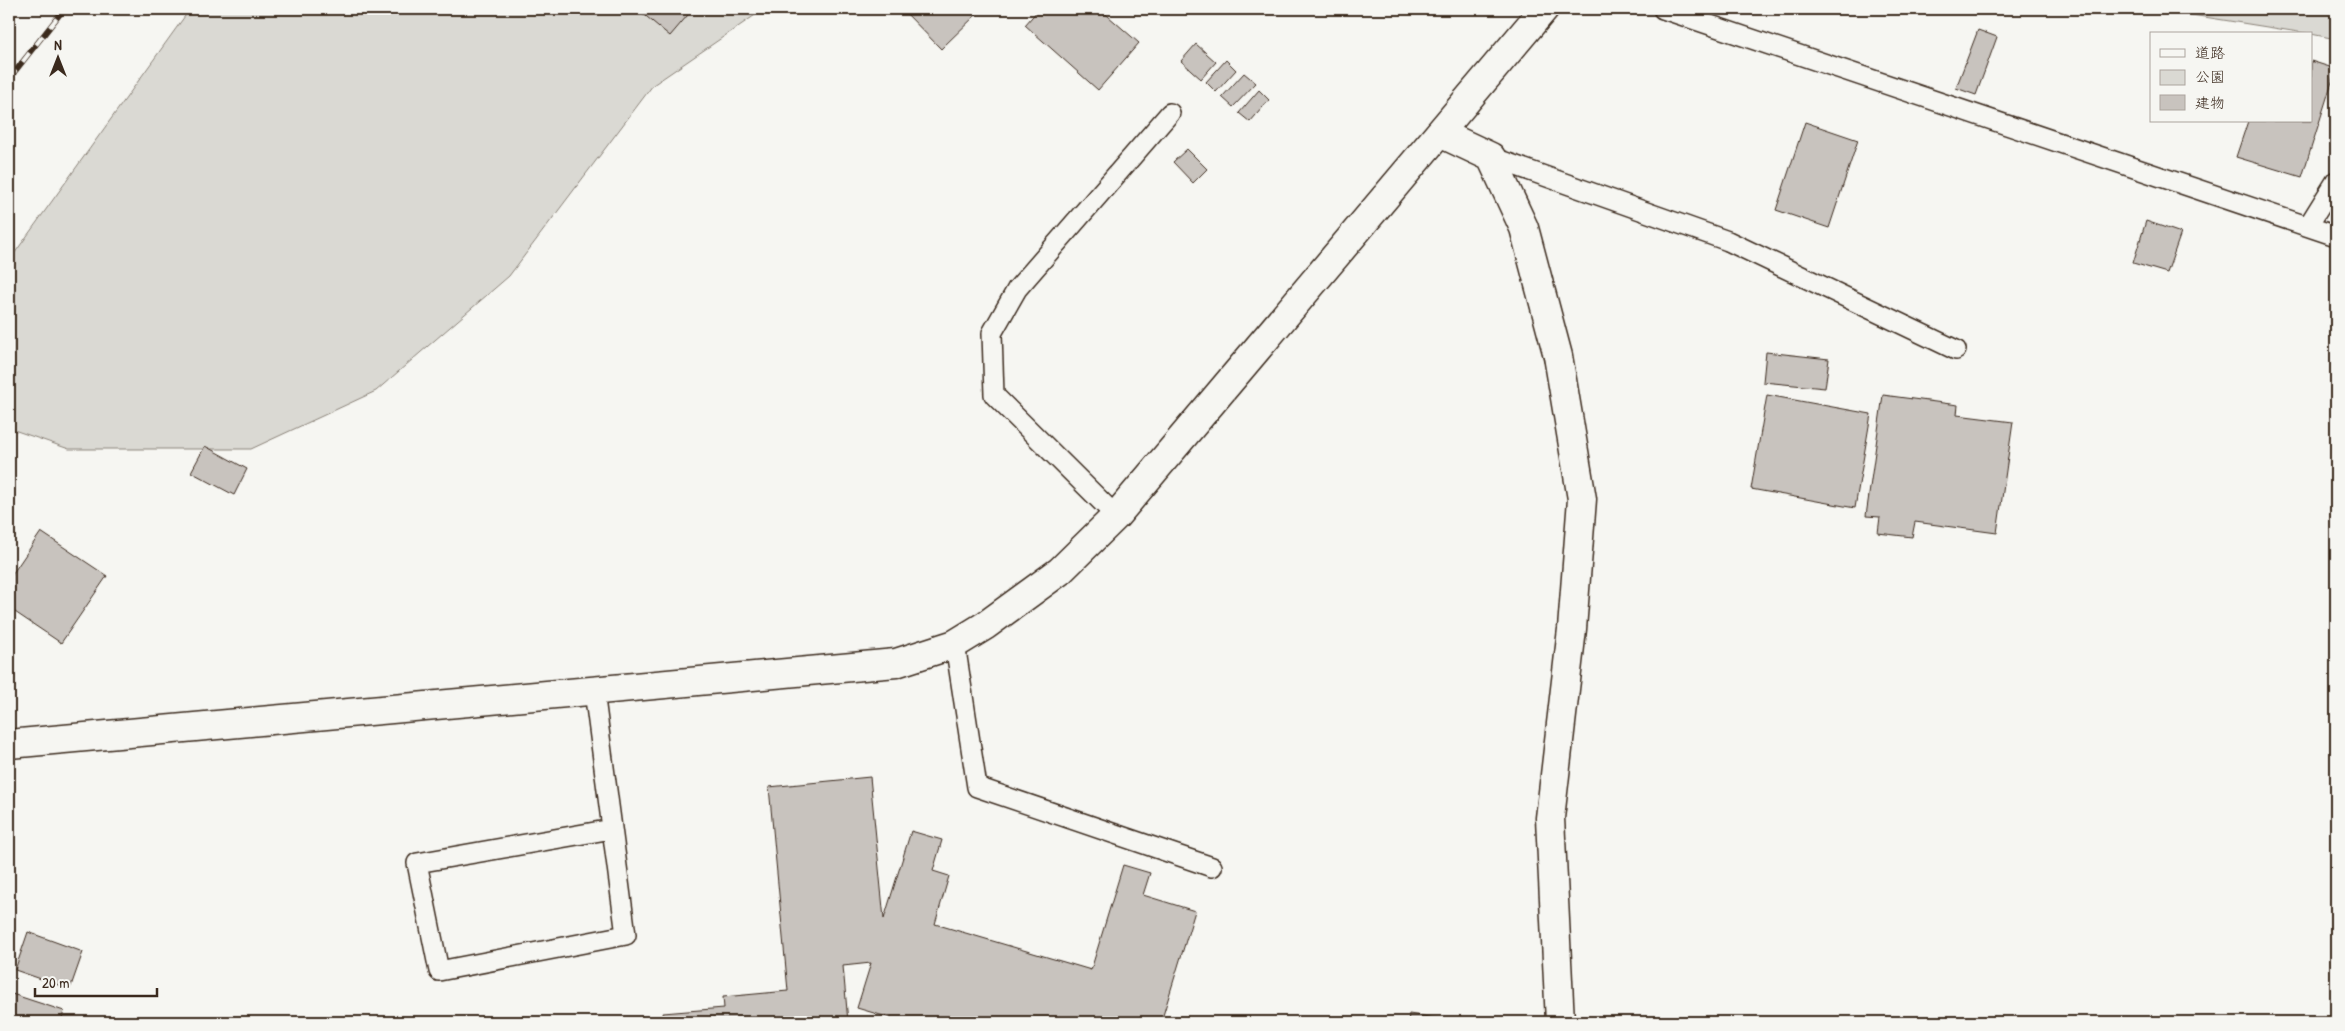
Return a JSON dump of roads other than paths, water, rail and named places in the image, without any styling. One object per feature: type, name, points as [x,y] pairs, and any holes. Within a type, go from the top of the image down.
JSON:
[{"type":"street","points":[[9,744],[896,663],[955,644],[1060,572],[1116,516],[1544,9]]},
{"type":"street","points":[[1440,133],[1491,157],[1524,228],[1556,347],[1582,499],[1572,629],[1550,818],[1560,1022]]},
{"type":"lane","points":[[1663,9],[2336,236]]},
{"type":"lane","points":[[1116,516],[994,394],[992,333],[1017,289],[1170,113]]},
{"type":"lane","points":[[1491,157],[1728,241],[1956,350]]},
{"type":"lane","points":[[2308,226],[2336,181]]},
{"type":"lane","points":[[955,644],[977,786],[1212,868]]},
{"type":"lane","points":[[594,690],[626,935],[439,971],[418,863],[612,829]]},
{"type":"railway","points":[[9,79],[64,9]]}]
